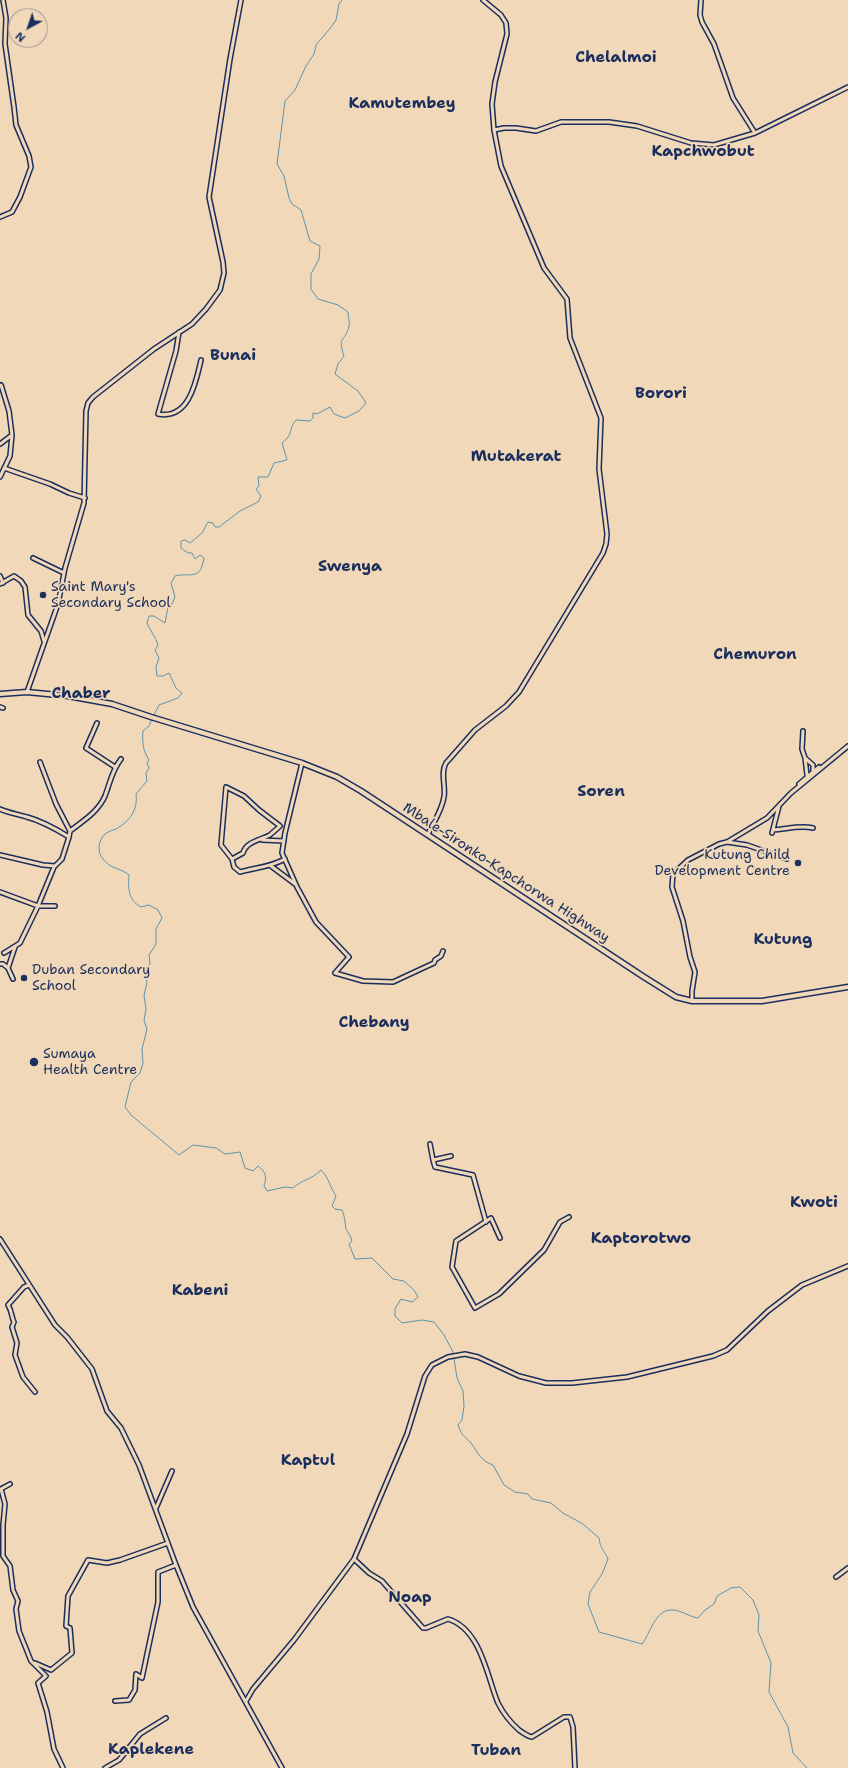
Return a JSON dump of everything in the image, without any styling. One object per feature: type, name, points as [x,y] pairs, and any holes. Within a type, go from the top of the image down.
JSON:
[{"type":"main road","name":"Mbale-Sironko-Kapchorwa Highway","points":[[0,694],[27,692],[112,704],[153,718],[302,763],[337,778],[361,791],[428,834],[676,997],[692,1001],[770,1001],[848,987]]},
{"type":"street","points":[[0,217],[12,212],[20,197],[31,167],[29,156],[16,125],[4,44],[6,18],[3,0]]},
{"type":"street","points":[[27,692],[58,604],[64,573],[85,498],[86,411],[88,403],[93,397],[130,367],[192,324],[218,294],[223,282],[223,262],[209,197],[230,59],[241,0]]},
{"type":"street","points":[[428,834],[444,798],[445,765],[475,730],[506,706],[519,692],[603,553],[607,534],[599,468],[601,425],[600,413],[570,338],[567,299],[544,268],[501,166],[494,130],[492,104],[495,82],[507,29],[506,23],[501,15],[483,0]]},
{"type":"street","points":[[701,0],[700,16],[702,22],[714,44],[734,98],[755,133]]},
{"type":"street","points":[[494,130],[516,128],[536,131],[561,122],[609,122],[637,126],[706,146],[719,144],[755,133],[848,87]]},
{"type":"street","points":[[179,332],[176,351],[158,414],[170,415],[185,405],[193,391],[201,360]]},
{"type":"street","points":[[0,386],[2,385],[9,411],[12,435]]},
{"type":"street","points":[[0,477],[10,456],[13,429]]},
{"type":"street","points":[[0,444],[12,435]]},
{"type":"street","points":[[4,468],[85,498]]},
{"type":"street","points":[[33,558],[64,573]]},
{"type":"street","points":[[0,576],[1,583],[14,576],[21,581],[25,587],[28,614],[40,631],[44,641]]},
{"type":"street","points":[[97,723],[86,748],[115,767]]},
{"type":"street","points":[[803,731],[802,749],[805,758],[807,775]]},
{"type":"street","points":[[692,1001],[695,972],[690,957],[683,921],[672,887],[672,877],[678,868],[688,860],[718,844],[727,842],[761,823],[795,789],[848,746]]},
{"type":"street","points":[[805,758],[813,765],[813,771]]},
{"type":"street","points":[[813,828],[801,825],[794,828],[773,832],[780,805],[807,775],[833,758]]},
{"type":"street","points":[[70,831],[93,814],[101,803],[115,767],[121,759]]},
{"type":"street","points":[[4,953],[20,944],[55,866],[62,859],[69,837],[70,831],[56,804],[40,762]]},
{"type":"street","points":[[302,763],[282,853],[295,884],[316,922],[349,957],[334,973],[363,981],[393,982],[434,963],[435,960],[441,956],[443,951]]},
{"type":"street","points":[[261,840],[280,826],[244,796],[226,787],[221,845],[232,859],[234,867],[240,872],[255,867],[263,868],[271,866],[285,859]]},
{"type":"street","points":[[0,809],[12,815],[27,817],[50,826],[69,837]]},
{"type":"street","points":[[232,859],[243,853],[244,849],[254,841],[284,841]]},
{"type":"street","points":[[727,842],[747,845],[787,859]]},
{"type":"street","points":[[0,855],[43,865],[55,866]]},
{"type":"street","points":[[271,866],[295,884]]},
{"type":"street","points":[[0,892],[38,906],[55,906]]},
{"type":"street","points":[[8,968],[15,947]]},
{"type":"street","points":[[0,964],[3,964],[8,968],[13,979]]},
{"type":"street","points":[[430,1144],[435,1167],[473,1175],[486,1222]]},
{"type":"street","points":[[433,1160],[451,1156]]},
{"type":"street","points":[[500,1238],[491,1218],[456,1241],[452,1267],[476,1308],[499,1294],[544,1250],[560,1222],[569,1217]]},
{"type":"street","points":[[0,1239],[55,1324],[92,1369],[107,1411],[121,1428],[139,1465],[176,1565],[200,1620],[282,1768]]},
{"type":"street","points":[[246,1701],[253,1689],[294,1640],[354,1559],[407,1434],[425,1376],[432,1365],[448,1357],[460,1354],[478,1358],[519,1376],[546,1383],[572,1384],[627,1377],[713,1356],[727,1350],[768,1311],[802,1285],[848,1266]]},
{"type":"street","points":[[29,1285],[24,1287],[8,1306],[12,1310],[12,1318],[14,1322],[12,1327],[17,1343],[15,1355],[23,1377],[35,1392]]},
{"type":"street","points":[[156,1508],[172,1471]]},
{"type":"street","points":[[10,1484],[1,1489],[5,1504],[3,1556],[10,1566],[13,1590],[18,1601],[16,1609],[19,1631],[31,1661],[46,1676],[38,1683],[47,1712],[54,1749],[63,1768]]},
{"type":"street","points":[[31,1661],[51,1670],[72,1653],[70,1628],[66,1626],[68,1596],[88,1560],[107,1563],[168,1543]]},
{"type":"street","points":[[354,1559],[369,1573],[382,1581],[423,1628],[448,1619],[464,1630],[482,1655],[501,1708],[508,1719],[523,1733],[532,1736],[564,1717],[570,1717],[573,1727],[575,1768]]},
{"type":"street","points":[[115,1701],[129,1700],[135,1690],[136,1674],[142,1678],[158,1602],[158,1572],[176,1565]]},
{"type":"street","points":[[836,1577],[848,1568]]},
{"type":"street","points":[[105,1768],[119,1760],[140,1734],[166,1718]]},
{"type":"waterway","points":[[154,715],[159,705],[178,698],[182,693],[176,688],[169,673],[163,676],[157,676],[156,667],[159,658],[155,650],[158,645],[147,623],[149,616],[154,616],[165,623],[168,607],[172,604],[175,597],[171,583],[175,576],[197,573],[202,566],[204,558],[200,555],[195,559],[192,553],[188,553],[181,548],[181,541],[185,540],[190,543],[202,533],[208,522],[213,523],[215,527],[219,527],[240,511],[258,502],[261,496],[256,489],[259,486],[258,477],[268,477],[274,463],[287,460],[282,443],[290,434],[292,426],[296,420],[310,421],[313,418],[313,413],[317,414],[330,407],[334,414],[345,418],[359,411],[366,403],[358,391],[335,374],[338,364],[344,356],[341,342],[346,335],[349,326],[348,312],[338,305],[318,299],[311,289],[311,274],[319,259],[320,246],[310,241],[301,210],[292,204],[289,198],[284,176],[277,164],[285,101],[295,90],[306,66],[314,54],[316,45],[336,20],[339,4],[342,0]]},
{"type":"waterway","points":[[152,718],[149,726],[143,731],[143,746],[149,760],[147,763],[149,768],[146,773],[147,781],[136,794],[136,805],[129,819],[121,826],[105,834],[99,846],[101,856],[109,865],[129,875],[129,889],[131,897],[134,901],[141,907],[149,905],[158,910],[162,918],[156,929],[156,944],[149,955],[150,964],[145,970],[147,983],[144,995],[146,1009],[144,1020],[147,1029],[142,1049],[143,1063],[140,1073],[131,1082],[125,1107],[131,1115],[179,1155],[193,1145],[216,1148],[225,1154],[240,1152],[245,1168],[253,1171],[258,1166],[263,1170],[266,1177],[264,1186],[267,1191],[285,1187],[293,1188],[314,1176],[321,1170],[326,1176],[336,1196],[332,1206],[335,1209],[342,1210],[343,1212],[346,1229],[352,1241],[349,1244],[355,1259],[372,1258],[393,1279],[404,1281],[414,1290],[418,1297],[412,1302],[401,1299],[395,1309],[395,1316],[402,1323],[422,1320],[434,1322],[444,1335],[453,1352],[457,1378],[463,1391],[464,1406],[462,1420],[458,1425],[462,1434],[483,1459],[493,1465],[504,1485],[515,1492],[528,1494],[532,1499],[551,1503],[563,1513],[583,1524],[599,1538],[601,1547],[608,1559],[602,1574],[590,1592],[588,1604],[599,1632],[642,1644],[657,1618],[665,1611],[674,1610],[698,1618],[705,1610],[714,1604],[717,1596],[731,1588],[740,1587],[753,1600],[759,1615],[758,1631],[771,1663],[769,1692],[788,1727],[793,1753],[807,1768]]},
{"type":"place","name":"Saint Mary's Secondary School","points":[[43,595]]},
{"type":"place","name":"Kutung Child Development Centre","points":[[798,863]]},
{"type":"place","name":"Duban Secondary School","points":[[24,978]]},
{"type":"place","name":"Sumaya Health Centre","points":[[34,1062]]},
{"type":"district","name":"Chelalmoi","points":[[616,58]]},
{"type":"district","name":"Kamutembey","points":[[402,104]]},
{"type":"district","name":"Kapchwobut","points":[[703,152]]},
{"type":"district","name":"Bunai","points":[[233,356]]},
{"type":"district","name":"Borori","points":[[661,394]]},
{"type":"district","name":"Mutakerat","points":[[516,457]]},
{"type":"district","name":"Swenya","points":[[350,567]]},
{"type":"district","name":"Chemuron","points":[[755,655]]},
{"type":"district","name":"Chaber","points":[[81,694]]},
{"type":"district","name":"Soren","points":[[601,792]]},
{"type":"district","name":"Kutung","points":[[783,940]]},
{"type":"district","name":"Chebany","points":[[374,1023]]},
{"type":"district","name":"Kwoti","points":[[814,1203]]},
{"type":"district","name":"Kaptorotwo","points":[[641,1239]]},
{"type":"district","name":"Kabeni","points":[[200,1291]]},
{"type":"district","name":"Kaptul","points":[[308,1461]]},
{"type":"district","name":"Noap","points":[[410,1598]]},
{"type":"district","name":"Kaplekene","points":[[151,1750]]},
{"type":"district","name":"Tuban","points":[[496,1751]]}]
